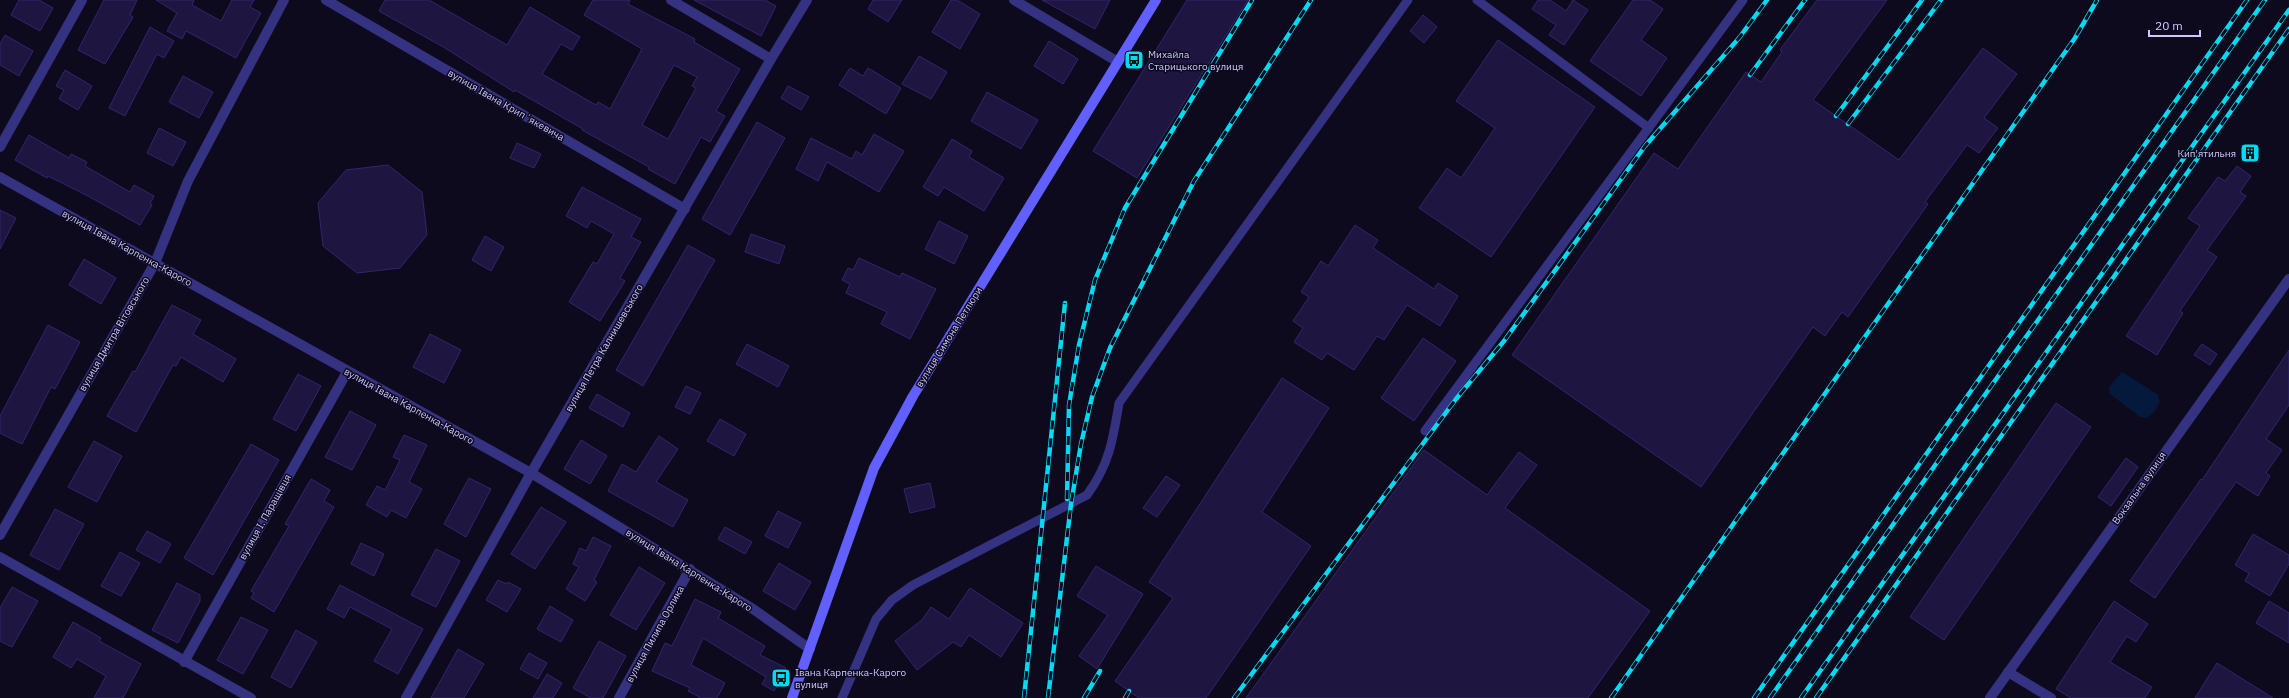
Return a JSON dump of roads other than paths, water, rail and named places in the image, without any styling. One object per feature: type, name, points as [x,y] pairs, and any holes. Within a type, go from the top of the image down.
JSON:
[{"type":"main road","name":"вулиця Симона Петлюри","points":[[792,698],[874,468],[912,396],[1156,0]]},
{"type":"street","points":[[0,147],[82,0]]},
{"type":"street","name":"вулиця Дмитра Вітовського","points":[[0,536],[155,263],[188,181],[284,0]]},
{"type":"street","name":"вулиця Івана Крипʼякевича","points":[[326,0],[685,209]]},
{"type":"street","points":[[671,0],[771,59]]},
{"type":"street","name":"вулиця Петра Калнишевського","points":[[406,698],[531,474],[771,59],[807,0]]},
{"type":"street","points":[[1014,0],[1118,62]]},
{"type":"street","name":"вулиця Івана Карпенка-Карого","points":[[0,177],[531,474],[754,609],[810,649]]},
{"type":"street","name":"Вокзальна вулиця","points":[[1990,698],[2289,278]]},
{"type":"street","name":"вулиця І. Паращівця","points":[[184,662],[347,372]]},
{"type":"street","points":[[0,557],[184,662],[251,698]]},
{"type":"street","name":"вулиця Пилипа Орлика","points":[[620,698],[690,569]]},
{"type":"street","points":[[2008,672],[2051,698]]},
{"type":"lane","points":[[842,698],[876,619],[892,600],[913,585],[1086,495],[1100,478],[1111,448],[1119,403],[1408,0]]},
{"type":"lane","points":[[1477,0],[1648,128]]},
{"type":"lane","points":[[1425,431],[1743,0]]},
{"type":"water","points":[[2122,372],[2157,394],[2160,401],[2155,411],[2147,418],[2140,417],[2110,394],[2109,387]]},
{"type":"railway","points":[[1067,499],[1069,405],[1079,345],[1095,280],[1125,208],[1252,0]]},
{"type":"railway","points":[[1048,698],[1071,504],[1081,444],[1092,397],[1110,348],[1194,181],[1311,0]]},
{"type":"railway","points":[[1234,698],[1456,399],[1504,341],[1645,146],[1739,38],[1767,0]]},
{"type":"railway","points":[[1750,75],[1805,0]]},
{"type":"railway","points":[[1836,116],[1922,0]]},
{"type":"railway","points":[[1848,124],[1941,0]]},
{"type":"railway","points":[[1611,698],[2075,38],[2097,0]]},
{"type":"railway","points":[[1754,698],[2247,0]]},
{"type":"railway","points":[[1770,698],[2265,0]]},
{"type":"railway","points":[[1801,698],[2289,10]]},
{"type":"railway","points":[[1816,698],[2289,29]]},
{"type":"railway","points":[[1024,698],[1065,303]]},
{"type":"railway","points":[[1084,698],[1100,671]]},
{"type":"railway","points":[[1125,698],[1129,691]]},
{"type":"place","name":"Михайла Старицького вулиця","points":[[1134,60]]},
{"type":"place","name":"Кип'ятильня","points":[[2250,153]]},
{"type":"place","name":"Івана Карпенка-Карого вулиця","points":[[781,678]]}]
